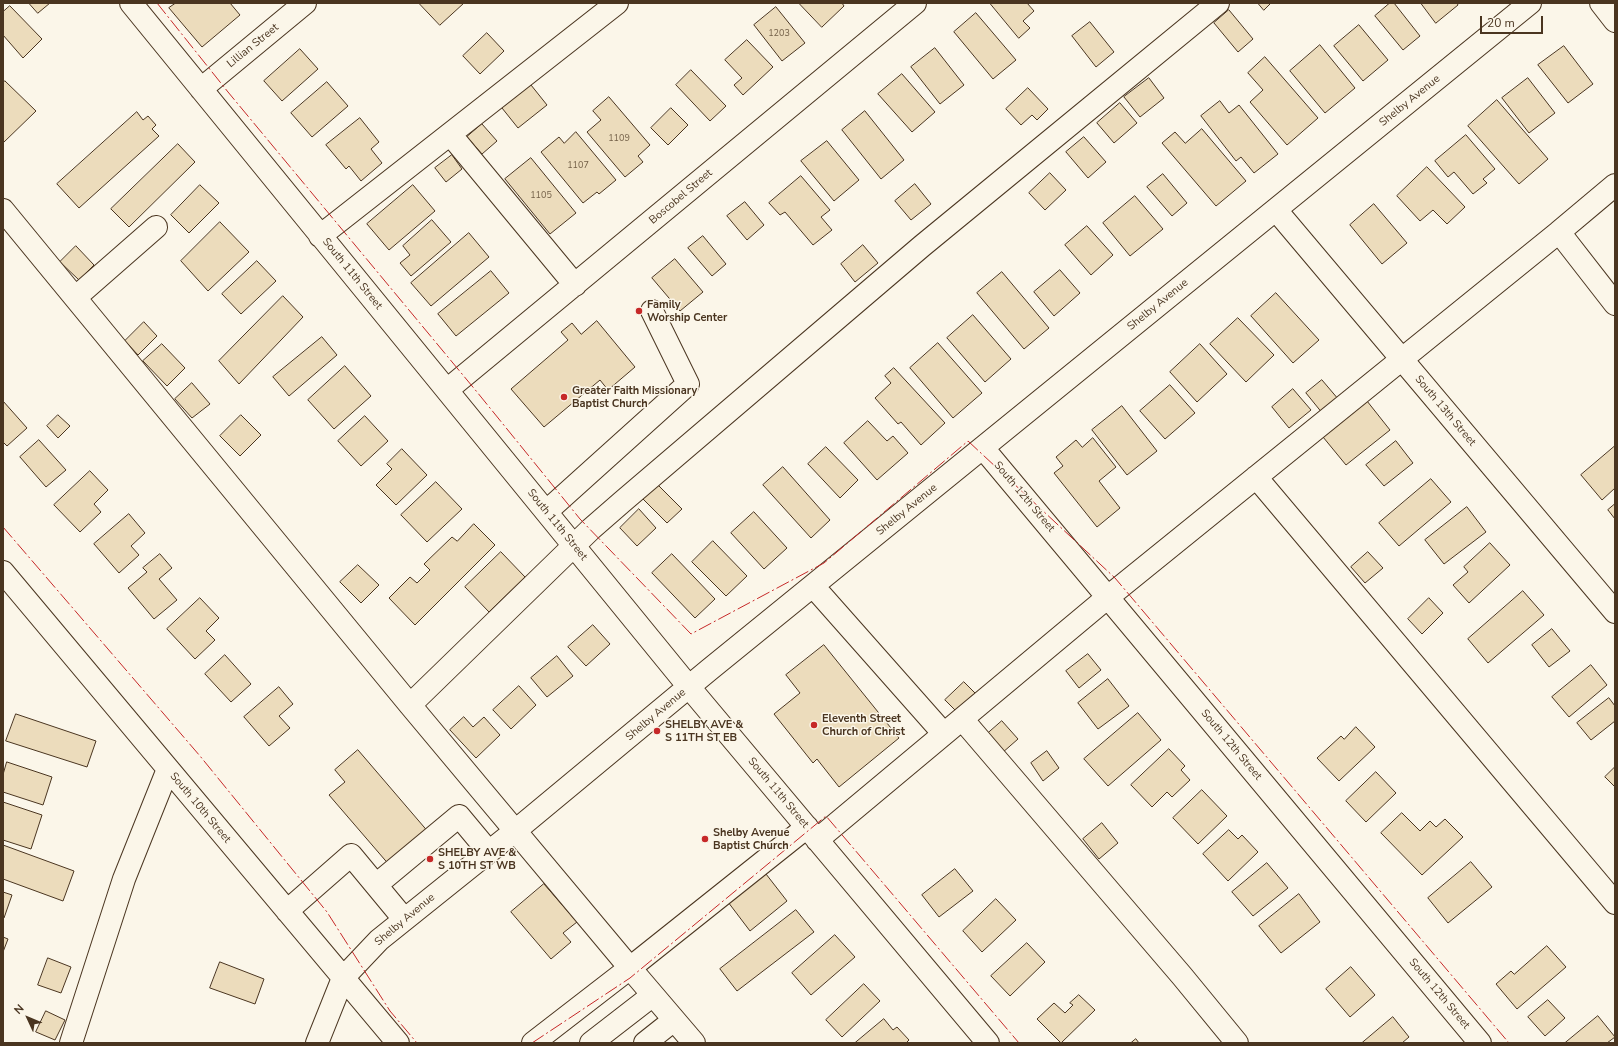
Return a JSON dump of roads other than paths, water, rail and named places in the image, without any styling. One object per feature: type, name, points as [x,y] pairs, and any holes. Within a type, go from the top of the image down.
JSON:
[{"type":"street","name":"South 11th Street","points":[[131,3],[320,236],[547,511],[689,687],[988,1043]]},
{"type":"street","name":"Lillian Street","points":[[201,89],[305,3]]},
{"type":"street","points":[[320,236],[617,3]]},
{"type":"street","name":"Boscobel Street","points":[[447,390],[914,3]]},
{"type":"street","points":[[410,705],[574,546],[622,502],[922,246],[1218,3]]},
{"type":"street","name":"Shelby Avenue","points":[[317,1043],[343,978],[379,940],[515,831],[689,687],[1530,3]]},
{"type":"street","points":[[1601,3],[1615,21]]},
{"type":"street","points":[[450,134],[575,285]]},
{"type":"street","points":[[533,1043],[630,968],[812,834],[944,734],[1108,597],[1615,185]]},
{"type":"street","points":[[3,210],[410,705],[694,1043]]},
{"type":"street","name":"South 13th Street","points":[[1276,210],[1615,612]]},
{"type":"street","points":[[76,297],[156,227]]},
{"type":"street","points":[[1559,232],[1615,304]]},
{"type":"street","points":[[547,511],[688,384],[652,311]]},
{"type":"street","name":"South 12th Street","points":[[983,448],[1480,1043]]},
{"type":"street","points":[[1256,477],[1615,903]]},
{"type":"street","points":[[3,601],[7,577]]},
{"type":"street","name":"South 10th Street","points":[[7,577],[398,1043]]},
{"type":"street","points":[[813,586],[944,734]]},
{"type":"street","points":[[962,719],[1182,976],[1237,1043]]},
{"type":"street","points":[[71,1043],[124,879],[168,769]]},
{"type":"street","points":[[376,885],[459,816],[489,852]]},
{"type":"street","points":[[287,910],[352,856],[404,919]]},
{"type":"street","points":[[591,1043],[653,995]]},
{"type":"street","points":[[645,1043],[674,1020]]},
{"type":"place","name":"Family Worship Center","points":[[639,311]]},
{"type":"place","name":"Greater Faith Missionary Baptist Church","points":[[564,397]]},
{"type":"place","name":"Eleventh Street Church of Christ","points":[[814,725]]},
{"type":"place","name":"SHELBY AVE & S 11TH ST EB","points":[[657,731]]},
{"type":"place","name":"Shelby Avenue Baptist Church","points":[[705,839]]},
{"type":"place","name":"SHELBY AVE & S 10TH ST WB","points":[[430,859]]}]
